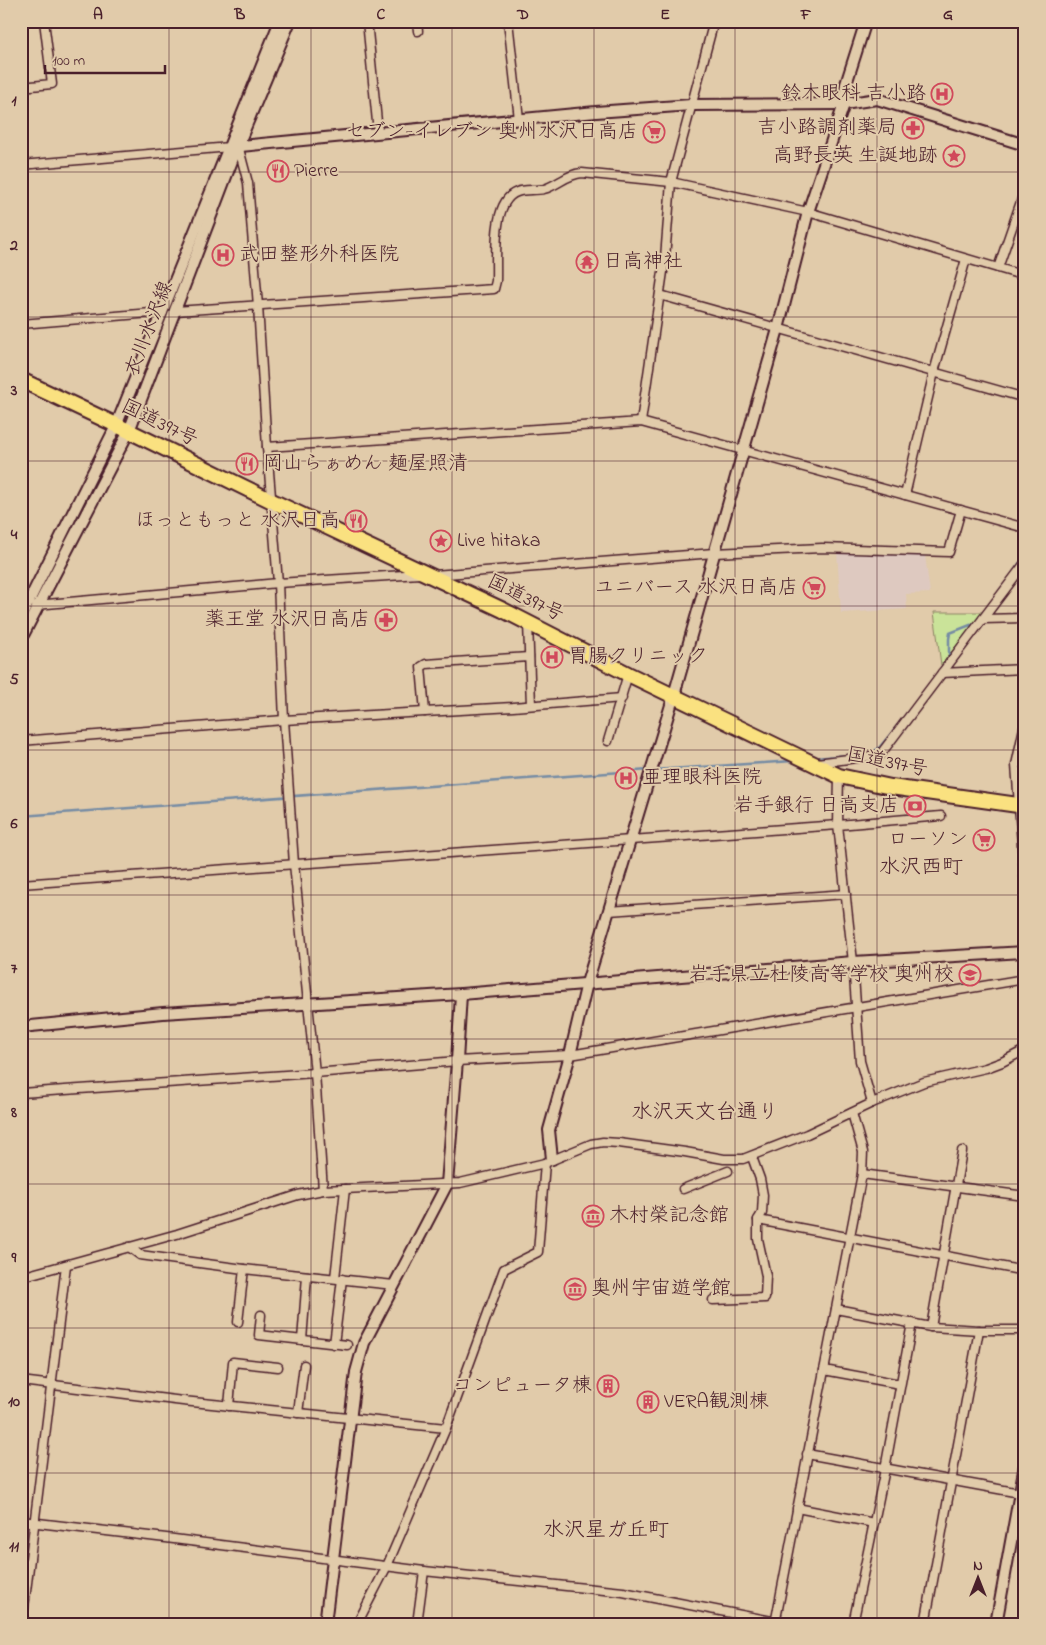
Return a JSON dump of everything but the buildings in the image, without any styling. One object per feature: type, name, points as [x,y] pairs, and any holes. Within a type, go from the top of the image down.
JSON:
[{"type":"highway","name":"国道397号","points":[[21,380],[528,623],[628,674],[839,776],[891,787],[1022,806]]},
{"type":"street","points":[[21,87],[52,84],[44,21]]},
{"type":"street","name":"衣川水沢線","points":[[21,639],[123,428],[176,311],[280,21]]},
{"type":"street","name":"衣川水沢線","points":[[21,616],[24,605],[123,428],[163,312],[290,21]]},
{"type":"street","points":[[367,21],[378,132]]},
{"type":"street","points":[[417,21],[418,31]]},
{"type":"street","points":[[508,21],[519,118]]},
{"type":"street","points":[[641,422],[665,258],[671,182],[714,21]]},
{"type":"street","points":[[357,1624],[387,1566],[446,1428],[504,1269],[538,1252],[549,1161],[549,1130],[570,1055],[587,983],[674,695],[778,329],[808,212],[844,104],[846,84],[866,21]]},
{"type":"street","points":[[21,165],[519,118],[691,105],[844,104],[877,99],[1025,145]]},
{"type":"street","points":[[234,146],[248,183],[278,583],[284,720],[294,864],[308,1004],[323,1190]]},
{"type":"street","points":[[176,311],[494,289],[496,281],[497,223],[508,198],[515,193],[544,189],[573,174],[582,173],[671,182],[808,212],[1025,276]]},
{"type":"street","points":[[998,268],[1025,190]]},
{"type":"street","points":[[905,495],[934,372],[966,259]]},
{"type":"street","points":[[660,295],[1025,398]]},
{"type":"street","points":[[21,324],[163,312]]},
{"type":"street","points":[[267,447],[641,422],[1025,528]]},
{"type":"street","points":[[24,605],[278,583],[428,575],[714,553],[822,548],[950,552],[961,510]]},
{"type":"street","points":[[814,764],[880,755],[1025,563]]},
{"type":"street","points":[[983,619],[1025,618]]},
{"type":"street","points":[[528,623],[531,705]]},
{"type":"street","points":[[425,712],[421,667],[426,664],[529,657]]},
{"type":"street","points":[[942,673],[1025,669]]},
{"type":"street","points":[[608,741],[628,674]]},
{"type":"street","points":[[21,741],[284,720],[622,698]]},
{"type":"street","points":[[1025,723],[1016,766],[1022,806],[1025,885]]},
{"type":"street","points":[[839,776],[838,824],[853,962],[860,1061],[872,1103]]},
{"type":"street","points":[[21,884],[941,816]]},
{"type":"street","points":[[609,911],[846,894]]},
{"type":"street","points":[[21,1027],[162,1013],[461,994],[853,962],[1025,952]]},
{"type":"street","points":[[21,1093],[314,1073],[457,1061],[570,1055],[1025,979]]},
{"type":"street","points":[[325,1624],[356,1372],[360,1356],[364,1343],[447,1184],[461,994]]},
{"type":"street","points":[[21,1277],[177,1234],[298,1195],[323,1190],[460,1183],[549,1161],[591,1144],[603,1142],[685,1152],[724,1159],[734,1160],[752,1157],[807,1134],[872,1103],[924,1082],[986,1068],[1025,1050]]},
{"type":"street","points":[[773,1623],[836,1309],[848,1236],[862,1174],[863,1152],[852,1113]]},
{"type":"street","points":[[931,1327],[962,1151]]},
{"type":"street","points":[[713,1300],[765,1298],[766,1276],[758,1239],[758,1220],[762,1213],[763,1195],[760,1179],[752,1157]]},
{"type":"street","points":[[683,1189],[728,1171]]},
{"type":"street","points":[[862,1174],[1025,1196]]},
{"type":"street","points":[[334,1344],[345,1189]]},
{"type":"street","points":[[758,1220],[1025,1272]]},
{"type":"street","points":[[129,1247],[140,1255],[244,1269],[394,1285]]},
{"type":"street","points":[[22,1624],[66,1265]]},
{"type":"street","points":[[238,1322],[244,1269]]},
{"type":"street","points":[[302,1340],[307,1276]]},
{"type":"street","points":[[836,1309],[931,1327],[1025,1330]]},
{"type":"street","points":[[261,1315],[259,1336],[347,1345]]},
{"type":"street","points":[[853,1624],[885,1470],[912,1323]]},
{"type":"street","points":[[925,1624],[979,1330]]},
{"type":"street","points":[[229,1406],[233,1362],[278,1367]]},
{"type":"street","points":[[298,1413],[304,1365]]},
{"type":"street","points":[[824,1370],[900,1384]]},
{"type":"street","points":[[21,1381],[229,1406],[446,1428]]},
{"type":"street","points":[[807,1454],[885,1470],[1022,1490]]},
{"type":"street","points":[[996,1624],[1022,1490],[1025,1465]]},
{"type":"street","points":[[797,1508],[874,1523]]},
{"type":"street","points":[[21,1521],[424,1571],[623,1592],[773,1623],[787,1624]]},
{"type":"street","points":[[417,1624],[424,1571]]},
{"type":"shaded area","points":[[837,551],[925,555],[930,593],[906,594],[907,609],[841,613]]},
{"type":"green space","points":[[934,612],[983,612],[941,665]]},
{"type":"waterway","points":[[1010,577],[1025,555]]},
{"type":"waterway","points":[[949,660],[950,633],[978,622]]},
{"type":"waterway","points":[[869,754],[879,748],[901,721]]},
{"type":"waterway","points":[[816,758],[848,755]]},
{"type":"waterway","points":[[654,770],[793,761]]},
{"type":"waterway","points":[[21,816],[649,770]]},
{"type":"place","name":"鈴木眼科 吉小路","points":[[942,94]]},
{"type":"place","name":"吉小路調剤薬局","points":[[913,128]]},
{"type":"place","name":"セブン-イレブン 奥州水沢日高店","points":[[654,132]]},
{"type":"place","name":"高野長英 生誕地跡","points":[[954,156]]},
{"type":"place","name":"Pierre","points":[[278,171]]},
{"type":"place","name":"武田整形外科医院","points":[[223,255]]},
{"type":"place","name":"日高神社","points":[[587,262]]},
{"type":"place","name":"岡山らぁめん 麺屋照清","points":[[247,464]]},
{"type":"place","name":"ほっともっと 水沢日高","points":[[356,521]]},
{"type":"place","name":"Live hitaka","points":[[441,541]]},
{"type":"place","name":"ユニバース 水沢日高店","points":[[814,588]]},
{"type":"place","name":"薬王堂 水沢日高店","points":[[386,620]]},
{"type":"place","name":"胃腸クリニック","points":[[552,657]]},
{"type":"place","name":"亜理眼科医院","points":[[626,778]]},
{"type":"place","name":"岩手銀行 日高支店","points":[[915,806]]},
{"type":"place","name":"ローソン","points":[[984,840]]},
{"type":"place","name":"岩手県立杜陵高等学校 奥州校","points":[[970,975]]},
{"type":"place","name":"木村榮記念館","points":[[593,1216]]},
{"type":"place","name":"奥州宇宙遊学館","points":[[575,1289]]},
{"type":"place","name":"コンピュータ棟","points":[[608,1386]]},
{"type":"place","name":"VERA観測棟","points":[[648,1402]]},
{"type":"district","name":"水沢西町","points":[[921,868]]},
{"type":"district","name":"水沢天文台通り","points":[[705,1113]]},
{"type":"district","name":"水沢星ガ丘町","points":[[606,1531]]}]
